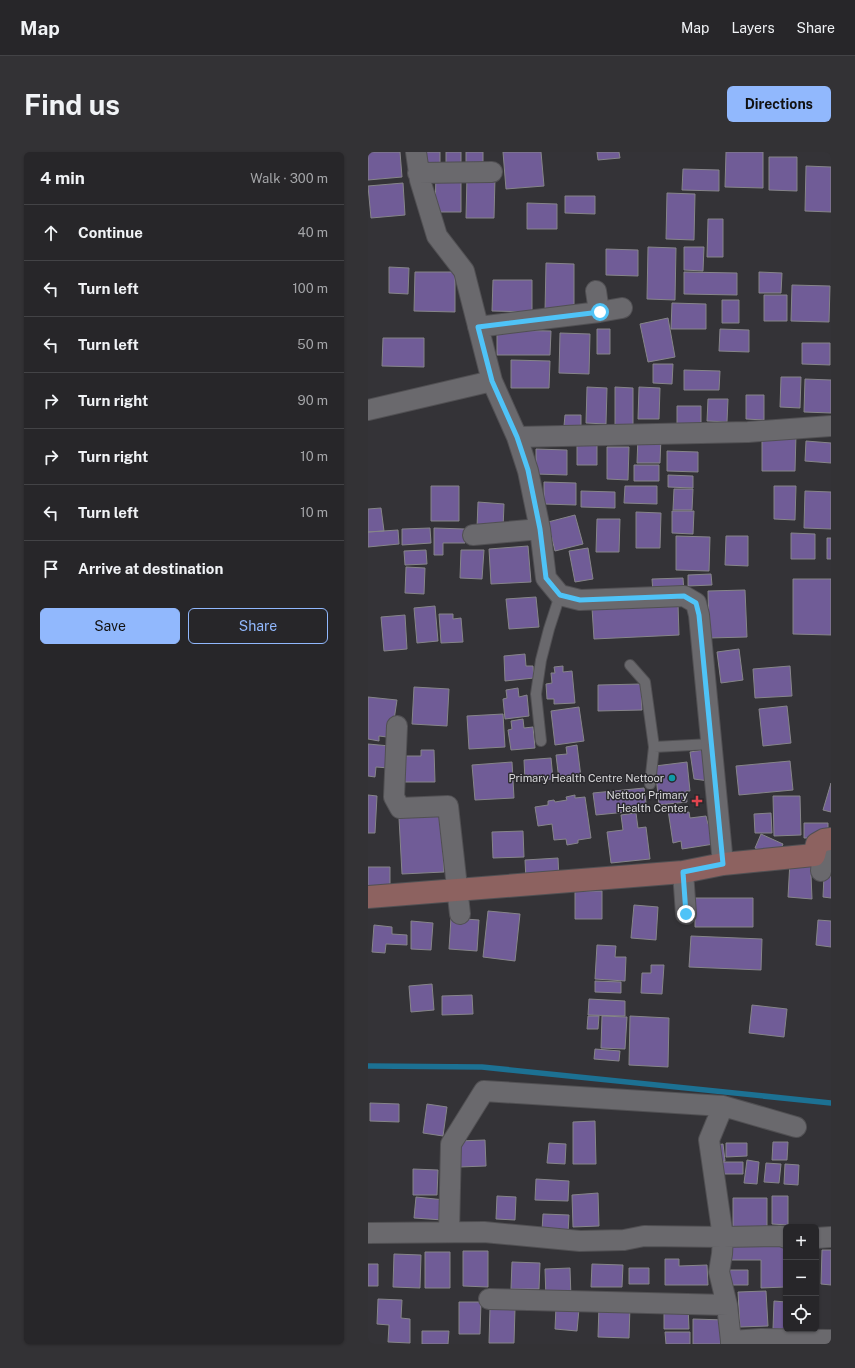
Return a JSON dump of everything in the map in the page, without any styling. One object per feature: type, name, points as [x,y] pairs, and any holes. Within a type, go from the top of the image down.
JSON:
[{"type":"street","points":[[416,152],[418,172],[437,236],[464,271],[492,381],[517,437],[528,470],[540,529],[546,578],[560,595],[580,600],[684,596],[696,603],[699,615],[723,864]]},
{"type":"street","points":[[418,172],[492,172]]},
{"type":"street","points":[[596,291],[600,312]]},
{"type":"street","points":[[478,327],[622,308]]},
{"type":"street","points":[[368,410],[426,398],[492,381]]},
{"type":"street","points":[[517,437],[748,432],[831,426]]},
{"type":"street","points":[[473,535],[540,529]]},
{"type":"street","points":[[397,726],[394,797],[400,808],[448,806],[460,914]]},
{"type":"street","points":[[368,897],[683,872],[723,864],[814,855],[817,844],[827,840]]},
{"type":"street","points":[[822,871],[827,840]]},
{"type":"street","points":[[683,872],[686,914]]},
{"type":"street","points":[[449,1232],[451,1144],[484,1091],[723,1106],[796,1127]]},
{"type":"street","points":[[723,1106],[709,1140],[723,1237],[719,1272],[727,1305],[731,1342],[761,1339],[831,1340]]},
{"type":"street","points":[[368,1233],[484,1232],[580,1240],[624,1240],[644,1236],[783,1237]]},
{"type":"street","points":[[819,1238],[831,1237]]},
{"type":"street","points":[[490,1299],[727,1305]]},
{"type":"lane","points":[[541,741],[536,694],[546,641],[560,595]]},
{"type":"lane","points":[[630,665],[645,682],[654,747],[650,784]]},
{"type":"lane","points":[[654,747],[711,744]]},
{"type":"building","points":[[368,152],[400,152],[402,177],[368,180]]},
{"type":"building","points":[[425,152],[440,152],[440,165],[425,165]]},
{"type":"building","points":[[446,152],[461,152],[461,164],[446,164]]},
{"type":"building","points":[[466,152],[483,152],[483,164],[466,163]]},
{"type":"building","points":[[503,152],[541,152],[544,186],[506,189]]},
{"type":"building","points":[[597,152],[619,152],[620,158],[598,160]]},
{"type":"building","points":[[726,152],[763,152],[763,188],[725,187]]},
{"type":"building","points":[[769,157],[797,157],[797,191],[769,190]]},
{"type":"building","points":[[806,166],[831,167],[831,212],[805,211]]},
{"type":"building","points":[[683,169],[719,170],[719,191],[682,190]]},
{"type":"building","points":[[436,175],[461,175],[461,212],[435,212]]},
{"type":"building","points":[[467,176],[495,177],[494,218],[466,218]]},
{"type":"building","points":[[403,183],[405,215],[371,218],[368,186]]},
{"type":"building","points":[[667,193],[695,194],[694,240],[666,239]]},
{"type":"building","points":[[565,196],[595,196],[595,214],[565,213]]},
{"type":"building","points":[[527,203],[557,204],[557,229],[527,229]]},
{"type":"building","points":[[708,219],[723,219],[723,257],[707,257]]},
{"type":"building","points":[[648,247],[676,248],[675,300],[647,299]]},
{"type":"building","points":[[684,247],[704,247],[703,271],[684,270]]},
{"type":"building","points":[[606,249],[638,250],[638,276],[606,275]]},
{"type":"building","points":[[546,263],[574,264],[574,313],[545,312]]},
{"type":"building","points":[[389,267],[409,268],[408,294],[389,293]]},
{"type":"building","points":[[415,272],[455,272],[455,312],[414,311]]},
{"type":"building","points":[[684,272],[737,273],[737,295],[684,294]]},
{"type":"building","points":[[759,272],[782,273],[781,293],[759,293]]},
{"type":"building","points":[[493,280],[532,280],[532,312],[492,311]]},
{"type":"building","points":[[792,285],[830,286],[829,322],[791,321]]},
{"type":"building","points":[[764,295],[787,295],[787,321],[764,321]]},
{"type":"building","points":[[722,300],[739,300],[739,323],[722,323]]},
{"type":"building","points":[[672,303],[706,304],[706,329],[671,329]]},
{"type":"building","points":[[668,318],[675,357],[648,362],[640,324]]},
{"type":"building","points":[[597,329],[610,329],[610,354],[597,354]]},
{"type":"building","points":[[720,329],[749,330],[749,352],[719,351]]},
{"type":"building","points":[[497,330],[551,331],[550,355],[497,355]]},
{"type":"building","points":[[560,333],[590,334],[589,374],[559,373]]},
{"type":"building","points":[[383,338],[424,338],[424,367],[382,366]]},
{"type":"building","points":[[802,343],[830,343],[830,365],[802,364]]},
{"type":"building","points":[[511,360],[550,361],[549,388],[511,388]]},
{"type":"building","points":[[653,364],[673,364],[672,384],[653,383]]},
{"type":"building","points":[[684,370],[720,371],[719,390],[684,390]]},
{"type":"building","points":[[781,377],[801,377],[800,408],[780,407]]},
{"type":"building","points":[[805,379],[831,380],[831,413],[804,412]]},
{"type":"building","points":[[587,387],[607,388],[606,424],[586,423]]},
{"type":"building","points":[[615,387],[633,388],[633,429],[615,429]]},
{"type":"building","points":[[639,387],[660,388],[659,419],[638,419]]},
{"type":"building","points":[[746,395],[764,395],[764,420],[746,419]]},
{"type":"building","points":[[708,399],[728,399],[727,422],[707,421]]},
{"type":"building","points":[[677,406],[701,406],[701,428],[677,428]]},
{"type":"building","points":[[565,415],[581,415],[581,426],[564,426]]},
{"type":"building","points":[[762,433],[796,434],[795,471],[762,471]]},
{"type":"building","points":[[638,436],[661,437],[660,463],[637,463]]},
{"type":"building","points":[[806,441],[831,443],[831,463],[805,461]]},
{"type":"building","points":[[577,443],[597,443],[597,465],[577,465]]},
{"type":"building","points":[[607,447],[629,447],[628,480],[607,479]]},
{"type":"building","points":[[536,449],[567,450],[567,475],[536,474]]},
{"type":"building","points":[[667,451],[698,452],[698,472],[667,471]]},
{"type":"building","points":[[634,465],[659,465],[659,481],[634,481]]},
{"type":"building","points":[[668,475],[693,476],[693,488],[668,487]]},
{"type":"building","points":[[544,482],[576,483],[576,505],[544,504]]},
{"type":"building","points":[[431,486],[459,486],[459,521],[431,521]]},
{"type":"building","points":[[625,486],[657,486],[657,504],[624,503]]},
{"type":"building","points":[[774,486],[796,486],[795,520],[774,519]]},
{"type":"building","points":[[674,489],[693,489],[692,510],[673,510]]},
{"type":"building","points":[[581,491],[615,492],[615,508],[581,507]]},
{"type":"building","points":[[805,491],[831,492],[831,529],[804,528]]},
{"type":"building","points":[[478,502],[504,504],[503,529],[477,528]]},
{"type":"building","points":[[381,508],[384,531],[368,532],[368,509]]},
{"type":"building","points":[[672,511],[694,511],[693,534],[672,533]]},
{"type":"building","points":[[636,512],[661,513],[660,548],[636,548]]},
{"type":"building","points":[[575,515],[583,544],[555,551],[548,522]]},
{"type":"building","points":[[597,519],[620,519],[619,552],[596,552]]},
{"type":"building","points":[[430,528],[431,543],[402,545],[402,529]]},
{"type":"building","points":[[434,528],[465,529],[465,543],[443,543],[443,555],[434,555]]},
{"type":"building","points":[[398,530],[399,544],[368,547],[368,532]]},
{"type":"building","points":[[791,533],[815,534],[815,559],[791,559]]},
{"type":"building","points":[[676,536],[710,537],[709,571],[676,570]]},
{"type":"building","points":[[726,536],[748,536],[748,566],[725,565]]},
{"type":"building","points":[[827,538],[831,538],[831,559],[827,559]]},
{"type":"building","points":[[528,546],[531,582],[491,584],[489,549]]},
{"type":"building","points":[[588,548],[593,579],[575,582],[569,551]]},
{"type":"building","points":[[426,550],[427,564],[405,565],[404,551]]},
{"type":"building","points":[[461,550],[484,550],[482,579],[460,578]]},
{"type":"building","points":[[406,567],[425,568],[424,594],[405,593]]},
{"type":"building","points":[[711,574],[712,585],[688,586],[688,575]]},
{"type":"building","points":[[683,578],[684,592],[653,593],[652,579]]},
{"type":"building","points":[[793,579],[831,579],[831,635],[793,634]]},
{"type":"building","points":[[745,590],[747,637],[709,638],[708,591]]},
{"type":"building","points":[[536,597],[539,627],[509,629],[506,599]]},
{"type":"building","points":[[678,604],[679,635],[594,639],[592,608]]},
{"type":"building","points":[[435,606],[438,641],[417,643],[414,608]]},
{"type":"building","points":[[439,614],[453,614],[453,619],[461,618],[463,642],[441,643]]},
{"type":"building","points":[[405,615],[407,649],[384,651],[381,617]]},
{"type":"building","points":[[739,649],[743,680],[721,683],[717,652]]},
{"type":"building","points":[[525,654],[526,666],[533,666],[534,678],[505,681],[504,656]]},
{"type":"building","points":[[563,666],[563,672],[572,671],[575,703],[554,704],[554,699],[547,699],[546,684],[552,683],[551,673],[555,673],[554,667]]},
{"type":"building","points":[[790,666],[792,696],[755,698],[753,669]]},
{"type":"building","points":[[641,684],[642,710],[598,711],[598,685]]},
{"type":"building","points":[[414,687],[449,689],[447,726],[412,724]]},
{"type":"building","points":[[518,688],[519,697],[527,695],[529,716],[505,719],[503,699],[507,698],[506,690]]},
{"type":"building","points":[[368,697],[397,700],[394,720],[389,720],[387,737],[379,736],[379,741],[368,739]]},
{"type":"building","points":[[787,706],[791,743],[763,746],[759,709]]},
{"type":"building","points":[[579,707],[584,741],[555,745],[551,711]]},
{"type":"building","points":[[503,714],[505,747],[469,749],[467,716]]},
{"type":"building","points":[[523,719],[524,728],[533,727],[535,748],[511,750],[508,730],[512,729],[511,721]]},
{"type":"building","points":[[368,744],[390,746],[389,768],[376,767],[375,777],[368,776]]},
{"type":"building","points":[[577,745],[581,777],[559,780],[556,755],[567,754],[566,747]]},
{"type":"building","points":[[421,750],[434,750],[435,782],[401,782],[400,756],[421,756]]},
{"type":"building","points":[[703,750],[709,781],[694,779],[690,752]]},
{"type":"building","points":[[551,758],[553,779],[525,781],[524,760]]},
{"type":"building","points":[[790,761],[793,790],[739,795],[736,766]]},
{"type":"building","points":[[512,762],[514,798],[475,800],[472,765]]},
{"type":"building","name":"Primary Health Centre Nettoor","points":[[687,762],[690,791],[686,791],[687,802],[659,805],[655,766]]},
{"type":"building","points":[[831,783],[831,812],[823,810]]},
{"type":"building","points":[[644,788],[647,810],[596,815],[593,793]]},
{"type":"building","points":[[368,795],[377,796],[375,833],[368,833]]},
{"type":"building","points":[[575,795],[575,798],[585,797],[591,838],[578,840],[578,843],[567,845],[566,839],[554,840],[552,824],[538,826],[535,807],[548,805],[548,801],[554,800],[555,802],[567,800],[566,797]]},
{"type":"building","points":[[773,796],[800,796],[801,835],[774,836]]},
{"type":"building","points":[[682,808],[683,813],[689,812],[690,818],[706,816],[708,824],[710,824],[714,844],[682,849],[681,841],[673,843],[668,810]]},
{"type":"building","points":[[636,813],[638,828],[646,827],[650,859],[611,863],[607,832],[623,830],[621,815]]},
{"type":"building","points":[[771,813],[772,833],[755,833],[754,814]]},
{"type":"building","points":[[441,816],[444,872],[402,874],[399,818]]},
{"type":"building","points":[[804,823],[828,823],[828,838],[804,838]]},
{"type":"building","points":[[523,831],[524,857],[493,858],[492,832]]},
{"type":"building","points":[[761,834],[783,844],[777,858],[755,848]]},
{"type":"building","points":[[558,858],[559,879],[526,881],[525,860]]},
{"type":"building","points":[[790,861],[815,863],[811,875],[812,899],[788,897]]},
{"type":"building","points":[[368,867],[390,867],[390,888],[368,888]]},
{"type":"building","points":[[824,876],[831,876],[831,898],[823,897]]},
{"type":"building","points":[[575,891],[602,891],[602,919],[575,919]]},
{"type":"building","points":[[695,898],[753,898],[753,927],[695,927]]},
{"type":"building","points":[[634,905],[658,907],[656,940],[631,938]]},
{"type":"building","points":[[488,911],[520,914],[515,961],[483,957]]},
{"type":"building","points":[[451,918],[479,920],[477,951],[449,949]]},
{"type":"building","points":[[818,920],[831,921],[831,947],[816,945]]},
{"type":"building","points":[[411,921],[433,923],[431,950],[411,949]]},
{"type":"building","points":[[374,925],[392,927],[392,934],[407,935],[407,945],[386,944],[385,953],[372,952]]},
{"type":"building","points":[[691,936],[762,939],[761,970],[689,967]]},
{"type":"building","points":[[597,945],[616,946],[615,957],[626,957],[625,981],[595,979]]},
{"type":"building","points":[[651,965],[664,965],[662,994],[641,993],[642,973],[651,973]]},
{"type":"building","points":[[595,981],[621,982],[621,993],[595,992]]},
{"type":"building","points":[[432,984],[434,1010],[411,1012],[409,986]]},
{"type":"building","points":[[472,995],[473,1014],[442,1015],[442,996]]},
{"type":"building","points":[[589,999],[625,1001],[625,1016],[588,1015]]},
{"type":"building","points":[[752,1005],[787,1009],[784,1037],[749,1033]]},
{"type":"building","points":[[588,1016],[599,1016],[598,1029],[587,1029]]},
{"type":"building","points":[[602,1016],[627,1017],[625,1049],[601,1048]]},
{"type":"building","points":[[630,1016],[669,1018],[668,1067],[629,1065]]},
{"type":"building","points":[[595,1049],[620,1051],[619,1061],[594,1059]]},
{"type":"building","points":[[370,1103],[399,1104],[399,1122],[370,1121]]},
{"type":"building","points":[[427,1104],[447,1107],[443,1136],[423,1133]]},
{"type":"building","points":[[595,1121],[596,1164],[573,1164],[573,1122]]},
{"type":"building","points":[[485,1140],[486,1166],[459,1167],[459,1141]]},
{"type":"building","points":[[773,1142],[788,1142],[787,1160],[772,1160]]},
{"type":"building","points":[[549,1143],[566,1144],[565,1164],[547,1163]]},
{"type":"building","points":[[726,1143],[747,1143],[747,1156],[726,1157]]},
{"type":"building","points":[[723,1144],[725,1161],[717,1162],[715,1145]]},
{"type":"building","points":[[747,1160],[759,1162],[757,1184],[744,1183]]},
{"type":"building","points":[[721,1162],[743,1162],[743,1174],[721,1174]]},
{"type":"building","points":[[766,1163],[781,1164],[779,1183],[764,1182]]},
{"type":"building","points":[[785,1164],[799,1165],[798,1185],[784,1184]]},
{"type":"building","points":[[413,1169],[438,1170],[437,1195],[413,1195]]},
{"type":"building","points":[[536,1179],[569,1181],[568,1201],[535,1200]]},
{"type":"building","points":[[598,1193],[599,1226],[573,1227],[572,1195]]},
{"type":"building","points":[[497,1196],[516,1197],[515,1220],[496,1219]]},
{"type":"building","points":[[772,1196],[788,1196],[788,1224],[772,1224]]},
{"type":"building","points":[[416,1197],[445,1200],[443,1220],[414,1218]]},
{"type":"building","points":[[733,1198],[767,1198],[767,1230],[733,1230]]},
{"type":"building","points":[[543,1214],[569,1215],[568,1233],[542,1231]]},
{"type":"building","points":[[783,1242],[783,1287],[761,1288],[761,1260],[730,1260],[730,1243]]},
{"type":"building","points":[[822,1250],[831,1250],[831,1285],[821,1284]]},
{"type":"building","points":[[463,1251],[488,1251],[488,1287],[463,1286]]},
{"type":"building","points":[[425,1252],[450,1252],[450,1288],[425,1288]]},
{"type":"building","points":[[394,1254],[421,1255],[420,1288],[393,1287]]},
{"type":"building","points":[[665,1259],[679,1259],[679,1266],[707,1265],[708,1285],[665,1285]]},
{"type":"building","points":[[512,1262],[540,1263],[539,1289],[511,1289]]},
{"type":"building","points":[[368,1264],[378,1264],[378,1286],[368,1286]]},
{"type":"building","points":[[592,1264],[623,1265],[622,1287],[591,1287]]},
{"type":"building","points":[[570,1268],[571,1298],[546,1299],[545,1269]]},
{"type":"building","points":[[629,1268],[649,1268],[649,1284],[629,1284]]},
{"type":"building","points":[[725,1270],[748,1270],[748,1285],[725,1285]]},
{"type":"building","points":[[766,1291],[768,1326],[740,1327],[738,1292]]},
{"type":"building","points":[[378,1299],[402,1300],[401,1318],[410,1319],[410,1343],[388,1342],[389,1325],[377,1324]]},
{"type":"building","points":[[774,1301],[783,1302],[783,1329],[773,1329]]},
{"type":"building","points":[[459,1302],[481,1302],[480,1334],[459,1334]]},
{"type":"building","points":[[599,1306],[630,1306],[629,1338],[598,1337]]},
{"type":"building","points":[[688,1306],[689,1329],[664,1329],[664,1307]]},
{"type":"building","points":[[556,1307],[579,1309],[577,1331],[555,1329]]},
{"type":"building","points":[[490,1308],[515,1308],[514,1343],[489,1343]]},
{"type":"building","points":[[693,1319],[725,1320],[725,1344],[693,1344]]},
{"type":"building","points":[[422,1331],[449,1331],[448,1344],[422,1344]]},
{"type":"building","points":[[665,1332],[690,1332],[690,1344],[666,1344]]},
{"type":"waterway","points":[[368,1066],[482,1067],[831,1103]]},
{"type":"place","name":"Primary Health Centre Nettoor","points":[[672,778]]},
{"type":"place","name":"Nettoor Primary Health Center","points":[[697,801]]},
{"type":"route","points":[[600,312],[478,327],[492,381],[517,437],[528,470],[540,529],[546,578],[560,595],[580,600],[684,596],[696,603],[699,615],[723,864],[683,872],[686,914]]}]
